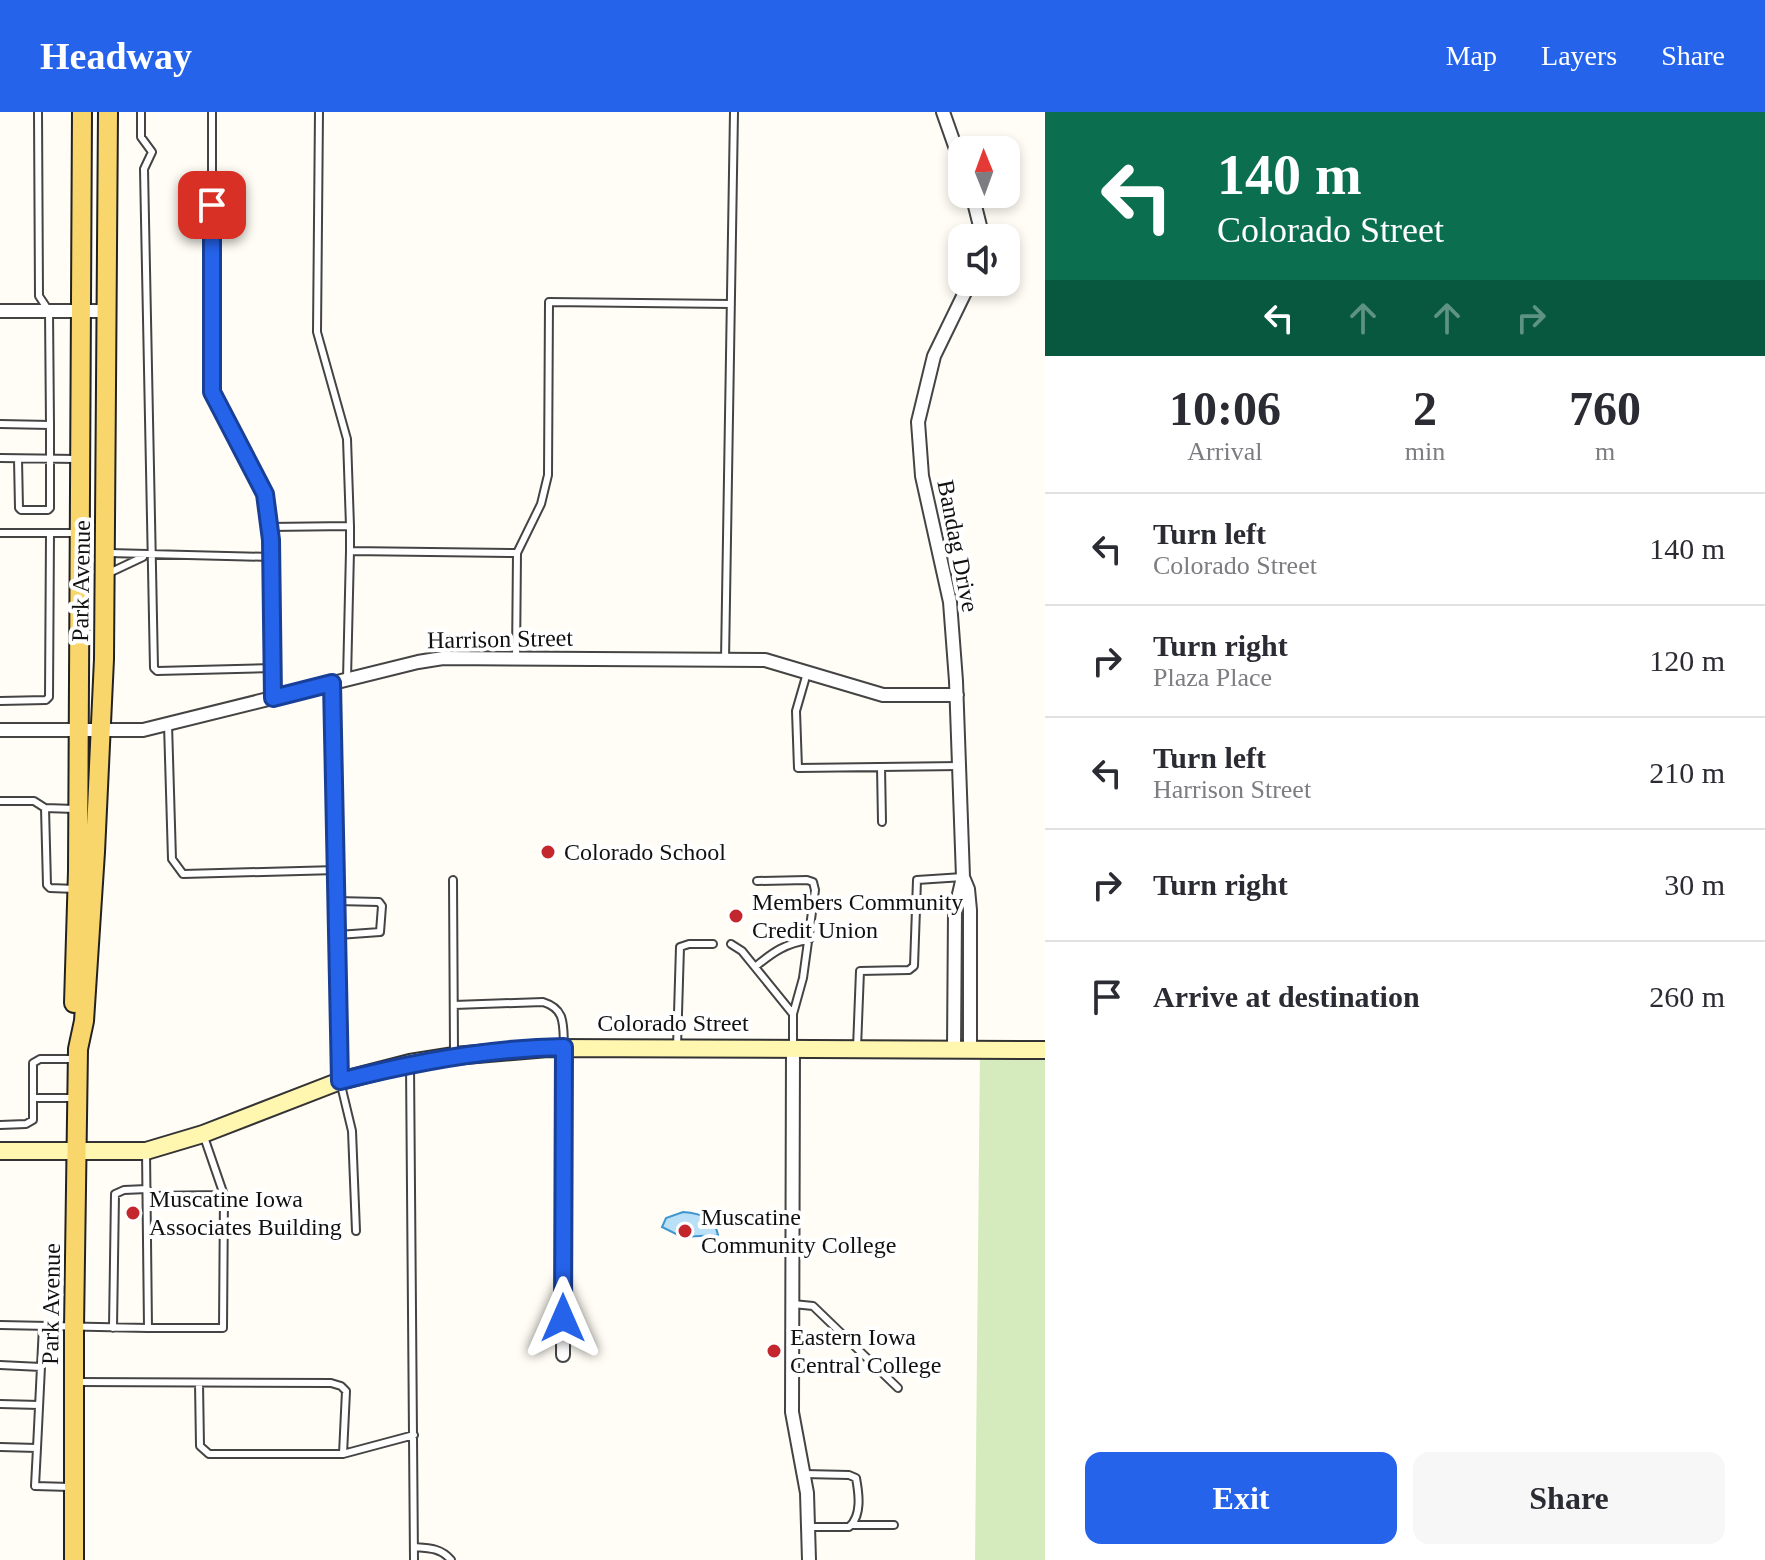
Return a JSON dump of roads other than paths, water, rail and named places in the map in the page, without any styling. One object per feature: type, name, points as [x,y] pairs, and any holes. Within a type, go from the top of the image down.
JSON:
[{"type":"main road","name":"Park Avenue","points":[[74,1560],[78,1054],[84,1021],[85,889],[78,809],[82,112]]},
{"type":"main road","name":"Park Avenue","points":[[85,889],[102,730],[108,112]]},
{"type":"street","points":[[943,112],[951,136]]},
{"type":"street","name":"Bandag Drive","points":[[962,1049],[970,910],[968,889],[963,877],[957,695],[950,602],[922,476],[918,422],[934,356],[963,296]]},
{"type":"street","points":[[0,311],[107,311]]},
{"type":"street","name":"Harrison Street","points":[[0,730],[143,730],[443,658],[765,660],[883,695],[957,695]]},
{"type":"street","points":[[332,683],[340,1081]]},
{"type":"street","points":[[563,1355],[564,1047]]},
{"type":"street","name":"Colorado Street","points":[[0,1151],[146,1151],[203,1134],[340,1081],[410,1063],[454,1056],[564,1047],[1045,1050]]},
{"type":"street","points":[[793,1048],[793,1426],[804,1474],[809,1560]]},
{"type":"lane","points":[[18,459],[19,508],[48,510],[49,311],[39,296],[38,112]]},
{"type":"lane","points":[[141,112],[141,137],[152,152],[144,169],[149,555],[155,670],[273,668]]},
{"type":"lane","points":[[212,112],[212,392],[265,494],[271,557],[273,698]]},
{"type":"lane","points":[[319,112],[317,332],[347,439],[350,526],[347,679]]},
{"type":"lane","points":[[725,660],[734,112]]},
{"type":"lane","points":[[516,659],[517,553],[541,504],[548,475],[549,302],[731,304]]},
{"type":"lane","points":[[0,424],[50,425]]},
{"type":"lane","points":[[0,458],[80,459]]},
{"type":"lane","points":[[269,527],[350,526]]},
{"type":"lane","points":[[0,533],[80,533]]},
{"type":"lane","points":[[0,701],[46,700],[49,697],[50,533]]},
{"type":"lane","points":[[350,551],[517,553]]},
{"type":"lane","points":[[105,553],[271,557]]},
{"type":"lane","points":[[105,575],[149,555]]},
{"type":"lane","points":[[807,673],[796,711],[798,768],[960,766]]},
{"type":"lane","points":[[168,724],[172,859],[183,874],[337,870]]},
{"type":"lane","points":[[881,767],[882,822]]},
{"type":"lane","points":[[0,801],[34,801],[45,808],[78,809]]},
{"type":"lane","points":[[45,808],[47,885],[50,888],[85,889]]},
{"type":"lane","points":[[857,1048],[860,971],[909,970],[914,966],[917,880],[963,877]]},
{"type":"lane","points":[[453,880],[454,1056]]},
{"type":"lane","points":[[757,881],[813,882],[814,908],[803,978],[793,1014],[793,1048]]},
{"type":"lane","points":[[337,901],[379,902],[382,906],[380,932],[338,935]]},
{"type":"lane","points":[[755,967],[776,949],[809,940]]},
{"type":"lane","points":[[677,1047],[680,947],[713,944]]},
{"type":"lane","points":[[731,944],[742,951],[793,1014]]},
{"type":"lane","points":[[454,1005],[543,1002],[554,1005],[563,1018],[564,1047]]},
{"type":"lane","points":[[0,1125],[26,1124],[33,1120],[33,1063],[40,1059],[78,1054]]},
{"type":"lane","points":[[410,1063],[414,1560]]},
{"type":"lane","points":[[340,1081],[352,1131],[356,1231]]},
{"type":"lane","points":[[33,1098],[78,1099]]},
{"type":"lane","points":[[0,1325],[223,1328],[224,1195],[203,1134]]},
{"type":"lane","points":[[146,1151],[148,1328]]},
{"type":"lane","points":[[113,1328],[115,1194],[124,1190],[224,1195]]},
{"type":"lane","points":[[793,1304],[813,1306],[898,1388]]},
{"type":"lane","points":[[43,1326],[35,1486],[74,1487]]},
{"type":"lane","points":[[0,1365],[41,1367]]},
{"type":"lane","points":[[74,1382],[331,1383],[346,1391],[343,1454]]},
{"type":"lane","points":[[199,1383],[200,1446],[209,1454],[343,1454],[414,1435]]},
{"type":"lane","points":[[0,1404],[39,1405]]},
{"type":"lane","points":[[0,1447],[37,1448]]},
{"type":"lane","points":[[804,1474],[849,1475],[856,1478],[858,1513],[853,1525]]},
{"type":"lane","points":[[809,1527],[894,1525]]},
{"type":"lane","points":[[414,1547],[434,1548],[445,1552],[451,1560]]},
{"type":"water","points":[[683,1212],[705,1218],[714,1224],[718,1235],[682,1237],[662,1227],[666,1218]]},
{"type":"place","name":"Colorado School","points":[[548,852]]},
{"type":"place","name":"Members Community Credit Union","points":[[736,916]]},
{"type":"place","name":"Muscatine Iowa Associates Building","points":[[133,1213]]},
{"type":"place","name":"Muscatine Community College","points":[[685,1231]]},
{"type":"place","name":"Eastern Iowa Central College","points":[[774,1351]]}]
